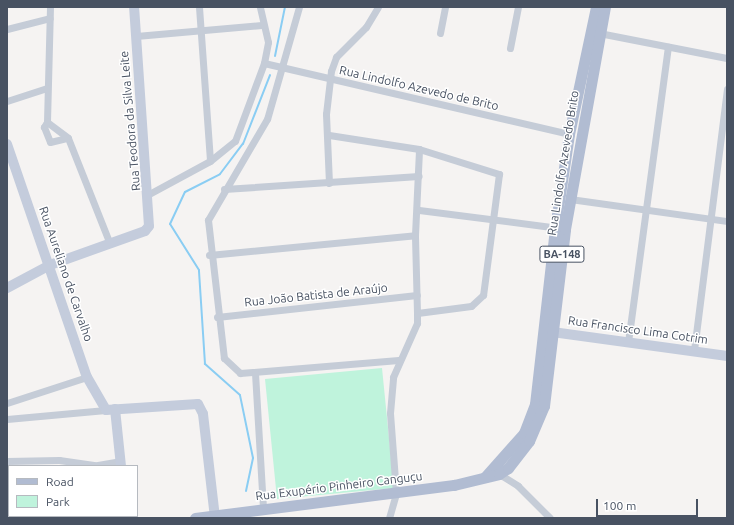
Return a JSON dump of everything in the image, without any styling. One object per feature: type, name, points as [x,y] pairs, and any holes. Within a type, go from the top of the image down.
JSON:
[{"type":"main road","name":"Rua Lindolfo Azevedo Brito","points":[[492,473],[508,468],[536,428],[544,406],[569,134],[596,7]]},
{"type":"main road","name":"Rua Lindolfo Azevedo Brito","points":[[560,228],[570,199],[604,7]]},
{"type":"main road","name":"Rua Exupério Pinheiro Canguçu","points":[[195,518],[263,508],[454,485],[492,473]]},
{"type":"street","points":[[50,7],[47,122],[44,127],[50,142],[68,138]]},
{"type":"street","name":"Rua Teodora da Silva Leite","points":[[110,244],[145,231],[150,217],[134,7]]},
{"type":"street","points":[[199,7],[210,161]]},
{"type":"street","points":[[149,194],[210,161],[235,141],[264,63],[268,42],[262,25],[260,7]]},
{"type":"street","points":[[299,7],[282,66],[259,136],[224,189],[208,220],[209,255],[222,352],[230,367],[240,373],[255,373],[398,360]]},
{"type":"street","points":[[329,183],[329,135],[326,114],[329,77],[336,57],[366,27],[378,7]]},
{"type":"street","points":[[440,33],[445,7]]},
{"type":"street","points":[[510,48],[518,7]]},
{"type":"street","points":[[7,30],[50,18]]},
{"type":"street","points":[[136,36],[201,32],[262,25]]},
{"type":"street","points":[[599,33],[727,58]]},
{"type":"street","points":[[628,342],[668,47]]},
{"type":"street","name":"Rua Lindolfo Azevedo de Brito","points":[[264,63],[569,134]]},
{"type":"street","points":[[7,101],[47,88]]},
{"type":"street","points":[[694,350],[727,89]]},
{"type":"street","points":[[7,288],[50,265],[110,244],[68,138],[47,122]]},
{"type":"street","points":[[329,135],[419,149],[499,174],[483,295],[478,302],[454,310],[417,313]]},
{"type":"street","name":"Rua Aureliano de Carvalho","points":[[7,144],[10,164],[50,265],[87,377],[110,409]]},
{"type":"street","points":[[389,518],[396,493],[390,413],[398,360],[416,323],[417,313],[415,235],[419,210],[419,149]]},
{"type":"street","points":[[224,189],[419,176]]},
{"type":"street","points":[[570,199],[727,221]]},
{"type":"street","points":[[419,210],[560,228]]},
{"type":"street","points":[[209,255],[415,235]]},
{"type":"street","name":"Rua João Batista de Araújo","points":[[217,317],[417,295]]},
{"type":"street","name":"Rua Francisco Lima Cotrim","points":[[550,332],[694,350],[727,356]]},
{"type":"street","points":[[255,373],[263,508]]},
{"type":"street","points":[[7,403],[87,377]]},
{"type":"street","points":[[7,419],[193,402],[203,414],[215,516]]},
{"type":"street","points":[[106,465],[120,464],[110,409]]},
{"type":"street","points":[[7,461],[76,465]]},
{"type":"street","points":[[492,473],[518,486],[550,518]]},
{"type":"green space","points":[[382,368],[394,488],[277,499],[265,379]]},
{"type":"waterway","points":[[275,56],[285,7]]},
{"type":"waterway","points":[[246,491],[253,458],[240,395],[205,364],[199,270],[170,224],[185,192],[220,174],[243,144],[270,75]]}]
